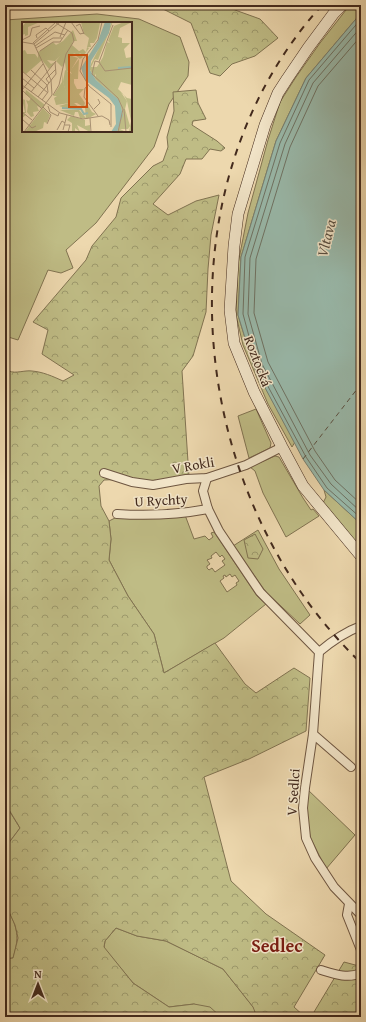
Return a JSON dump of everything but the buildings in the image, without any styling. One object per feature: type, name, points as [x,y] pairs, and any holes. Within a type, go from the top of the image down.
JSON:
[{"type":"main road","name":"Roztocká","points":[[342,5],[334,13],[308,48],[278,93],[267,119],[238,214],[230,283],[230,310],[234,343],[254,392],[282,447],[303,486],[361,556]]},
{"type":"street","name":"V Rokli","points":[[104,473],[132,482],[153,485],[186,479],[207,478],[246,465],[282,447]]},
{"type":"street","points":[[207,478],[204,491],[208,509],[219,531],[260,592],[319,652],[333,640],[351,629],[361,626]]},
{"type":"street","name":"U Rychty","points":[[116,514],[141,516],[182,514],[208,509]]},
{"type":"street","name":"V Sedlci","points":[[319,652],[313,734],[303,808],[306,838],[320,868],[334,887],[361,915]]},
{"type":"street","points":[[313,734],[350,767]]},
{"type":"street","points":[[349,904],[347,915],[361,950]]},
{"type":"street","points":[[321,970],[344,976],[352,976],[361,973]]},
{"type":"green space","points":[[155,5],[228,5],[235,10],[260,19],[278,38],[255,56],[232,64],[220,76],[210,73],[191,23]]},
{"type":"green space","points":[[352,5],[361,5],[361,13],[306,78],[276,141],[241,257],[238,315],[254,367],[295,442],[292,447],[268,404],[243,345],[236,315],[238,264],[248,213],[280,102],[320,43],[346,10]]},
{"type":"green space","points":[[97,14],[139,19],[180,37],[189,62],[188,76],[169,104],[154,147],[96,223],[66,250],[73,268],[61,273],[48,270],[18,340],[5,336],[5,20]]},
{"type":"green space","points":[[196,90],[198,103],[206,119],[193,121],[192,125],[225,148],[221,151],[210,149],[202,159],[186,159],[180,174],[153,204],[168,215],[196,201],[219,195],[211,235],[206,312],[193,356],[182,371],[189,477],[147,483],[129,479],[104,480],[99,486],[101,506],[109,521],[111,539],[109,560],[128,596],[154,634],[164,673],[215,643],[245,684],[256,693],[294,668],[310,678],[306,731],[249,759],[204,777],[231,881],[266,914],[325,955],[294,1007],[305,1017],[257,1017],[253,1007],[223,969],[166,941],[137,936],[116,928],[105,941],[104,947],[133,983],[169,1007],[194,1004],[210,1007],[221,1017],[5,1017],[5,959],[13,958],[18,938],[15,925],[5,903],[5,848],[20,828],[5,803],[5,343],[8,344],[6,362],[9,371],[29,371],[48,374],[63,381],[74,375],[42,354],[48,330],[33,322],[86,260],[92,246],[116,217],[121,198],[153,166],[163,161],[168,147],[167,137],[174,111],[173,92]]},
{"type":"green space","points":[[256,409],[271,443],[270,448],[249,458],[238,416]]},
{"type":"green space","points":[[275,456],[279,457],[311,510],[313,509],[319,516],[286,537],[263,493],[255,471],[250,467]]},
{"type":"green space","points":[[324,490],[361,524],[361,548],[323,503],[326,497]]},
{"type":"green space","points":[[185,515],[194,539],[205,536],[209,540],[213,537],[211,533],[214,532],[257,596],[266,604],[224,638],[164,673],[154,634],[128,596],[109,560],[111,539],[109,521],[117,517]],"holes":[[[216,552],[220,557],[222,555],[225,559],[222,561],[225,565],[215,572],[212,568],[209,570],[207,568],[210,564],[207,560],[212,558],[211,556]],[[230,574],[232,577],[235,575],[239,581],[236,583],[237,585],[227,592],[220,581],[224,578],[223,576],[225,575],[226,577]]]},
{"type":"green space","points":[[258,530],[279,569],[310,615],[300,624],[266,592],[233,546]]},
{"type":"green space","points":[[255,534],[263,549],[258,559],[248,558],[244,540]]},
{"type":"green space","points":[[307,789],[355,835],[326,869],[310,837],[306,806]]},
{"type":"green space","points":[[5,804],[20,828],[5,848]]},
{"type":"green space","points":[[5,903],[16,930],[17,942],[13,958],[5,959]]},
{"type":"green space","points":[[116,928],[137,936],[166,941],[223,969],[254,1008],[257,1017],[221,1017],[194,1004],[169,1007],[133,983],[104,948],[105,941]]},
{"type":"green space","points":[[344,962],[359,966],[361,969],[361,1017],[311,1017]]},
{"type":"water","name":"Vltava","points":[[361,13],[361,524],[324,490],[303,459],[254,367],[238,315],[241,257],[276,141],[306,78]]},
{"type":"ferry route","points":[[303,459],[361,384]]},
{"type":"railway","points":[[322,5],[269,79],[233,162],[215,250],[213,340],[228,430],[258,515],[302,594],[361,663]]},
{"type":"district","name":"Sedlec","points":[[277,945]]}]
